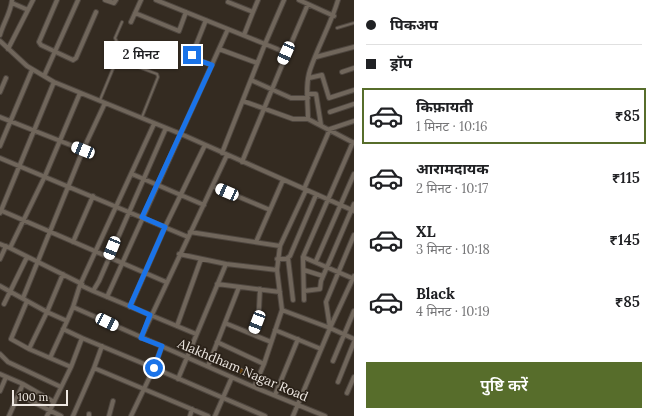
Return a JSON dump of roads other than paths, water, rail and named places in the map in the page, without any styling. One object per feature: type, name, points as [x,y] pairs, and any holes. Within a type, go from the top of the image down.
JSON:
[{"type":"street","points":[[8,48],[33,0]]},
{"type":"street","points":[[57,0],[39,42],[41,45],[73,60],[75,59],[96,12]]},
{"type":"street","points":[[44,76],[78,0]]},
{"type":"street","points":[[105,0],[112,3],[116,0]]},
{"type":"street","points":[[131,22],[140,0]]},
{"type":"street","points":[[156,0],[286,53]]},
{"type":"street","points":[[223,0],[229,1],[253,12]]},
{"type":"street","points":[[244,35],[258,0]]},
{"type":"street","points":[[222,153],[257,63],[284,0]]},
{"type":"street","points":[[299,0],[334,16]]},
{"type":"street","points":[[308,119],[307,96],[309,78],[316,57],[334,16],[338,0]]},
{"type":"street","points":[[0,35],[12,2],[28,10]]},
{"type":"street","points":[[242,162],[271,88],[308,4]]},
{"type":"street","points":[[135,13],[179,31],[186,12]]},
{"type":"street","points":[[206,20],[192,55],[195,59],[212,65]]},
{"type":"street","points":[[107,297],[121,262],[228,29]]},
{"type":"street","points":[[0,41],[32,70],[54,82],[181,134],[353,211]]},
{"type":"street","points":[[316,57],[354,47]]},
{"type":"street","points":[[219,49],[257,63]]},
{"type":"street","points":[[342,72],[354,68]]},
{"type":"street","points":[[0,146],[32,70]]},
{"type":"street","points":[[309,78],[322,75],[329,98],[354,90]]},
{"type":"street","points":[[0,92],[6,78]]},
{"type":"street","points":[[251,80],[291,98],[316,94],[321,125]]},
{"type":"street","points":[[54,82],[0,211],[23,219],[108,258],[121,262],[166,282]]},
{"type":"street","points":[[10,248],[45,176],[80,93]]},
{"type":"street","points":[[243,101],[293,119],[308,119],[353,142],[303,257],[304,300]]},
{"type":"street","points":[[22,298],[51,232],[83,150],[106,103]]},
{"type":"street","points":[[330,112],[354,104]]},
{"type":"street","points":[[0,117],[83,150]]},
{"type":"street","points":[[254,387],[264,364],[282,310],[277,270],[277,258],[280,246],[330,129],[354,121]]},
{"type":"street","points":[[50,358],[73,307],[95,252],[154,124]]},
{"type":"street","points":[[93,291],[142,178],[166,128]]},
{"type":"street","points":[[130,306],[165,227],[205,145]]},
{"type":"street","points":[[141,338],[150,315],[227,155]]},
{"type":"street","points":[[0,158],[188,237]]},
{"type":"street","points":[[132,174],[180,196],[204,205]]},
{"type":"street","points":[[316,261],[354,174]]},
{"type":"street","points":[[256,242],[283,180]]},
{"type":"street","points":[[213,186],[270,210]]},
{"type":"street","points":[[293,300],[288,258],[316,194]]},
{"type":"street","points":[[74,242],[93,196]]},
{"type":"street","points":[[304,291],[320,289],[323,276],[353,211],[354,204]]},
{"type":"street","points":[[190,232],[280,246]]},
{"type":"street","points":[[330,328],[326,302],[354,235]]},
{"type":"street","points":[[0,244],[63,274],[93,291],[196,334]]},
{"type":"street","points":[[0,259],[6,246]]},
{"type":"street","points":[[179,254],[226,264],[277,270]]},
{"type":"street","points":[[4,304],[27,257]]},
{"type":"street","points":[[293,416],[330,328],[354,278],[316,261],[303,257]]},
{"type":"street","points":[[277,258],[288,258]]},
{"type":"street","points":[[176,326],[201,259]]},
{"type":"street","points":[[178,379],[226,264]]},
{"type":"street","points":[[304,270],[323,276]]},
{"type":"street","points":[[29,349],[63,274]]},
{"type":"street","points":[[217,284],[280,292]]},
{"type":"street","points":[[0,286],[46,312],[67,321]]},
{"type":"street","points":[[208,366],[239,287]]},
{"type":"street","points":[[252,334],[260,309],[260,289]]},
{"type":"street","points":[[27,301],[11,340],[71,367]]},
{"type":"street","name":"Alakhdham Nagar Road","points":[[73,307],[254,387],[275,394],[325,416]]},
{"type":"street","points":[[282,310],[330,328],[354,339]]},
{"type":"street","points":[[333,361],[354,311]]},
{"type":"street","points":[[225,323],[271,342]]},
{"type":"street","points":[[63,329],[265,416]]},
{"type":"street","points":[[275,330],[321,349]]},
{"type":"street","points":[[47,416],[71,367],[82,338]]},
{"type":"street","points":[[275,394],[298,339]]},
{"type":"street","points":[[217,342],[264,364]]},
{"type":"street","points":[[338,382],[354,342]]},
{"type":"street","points":[[75,412],[102,346]]},
{"type":"street","points":[[131,416],[154,368],[162,346]]},
{"type":"street","points":[[0,354],[8,362],[61,387]]},
{"type":"street","points":[[94,368],[208,416]]},
{"type":"street","points":[[0,374],[22,384],[54,402]]},
{"type":"street","points":[[0,391],[6,377]]},
{"type":"street","points":[[215,416],[232,377]]},
{"type":"street","points":[[347,392],[354,377]]},
{"type":"street","points":[[11,415],[22,384]]},
{"type":"street","points":[[19,395],[61,416]]},
{"type":"street","points":[[109,416],[114,401]]},
{"type":"street","points":[[190,416],[192,409]]},
{"type":"lane","points":[[100,101],[117,59],[115,53],[118,44],[115,38],[122,22]]},
{"type":"lane","points":[[337,28],[354,23]]},
{"type":"lane","points":[[117,59],[157,74],[158,77],[141,118]]}]
